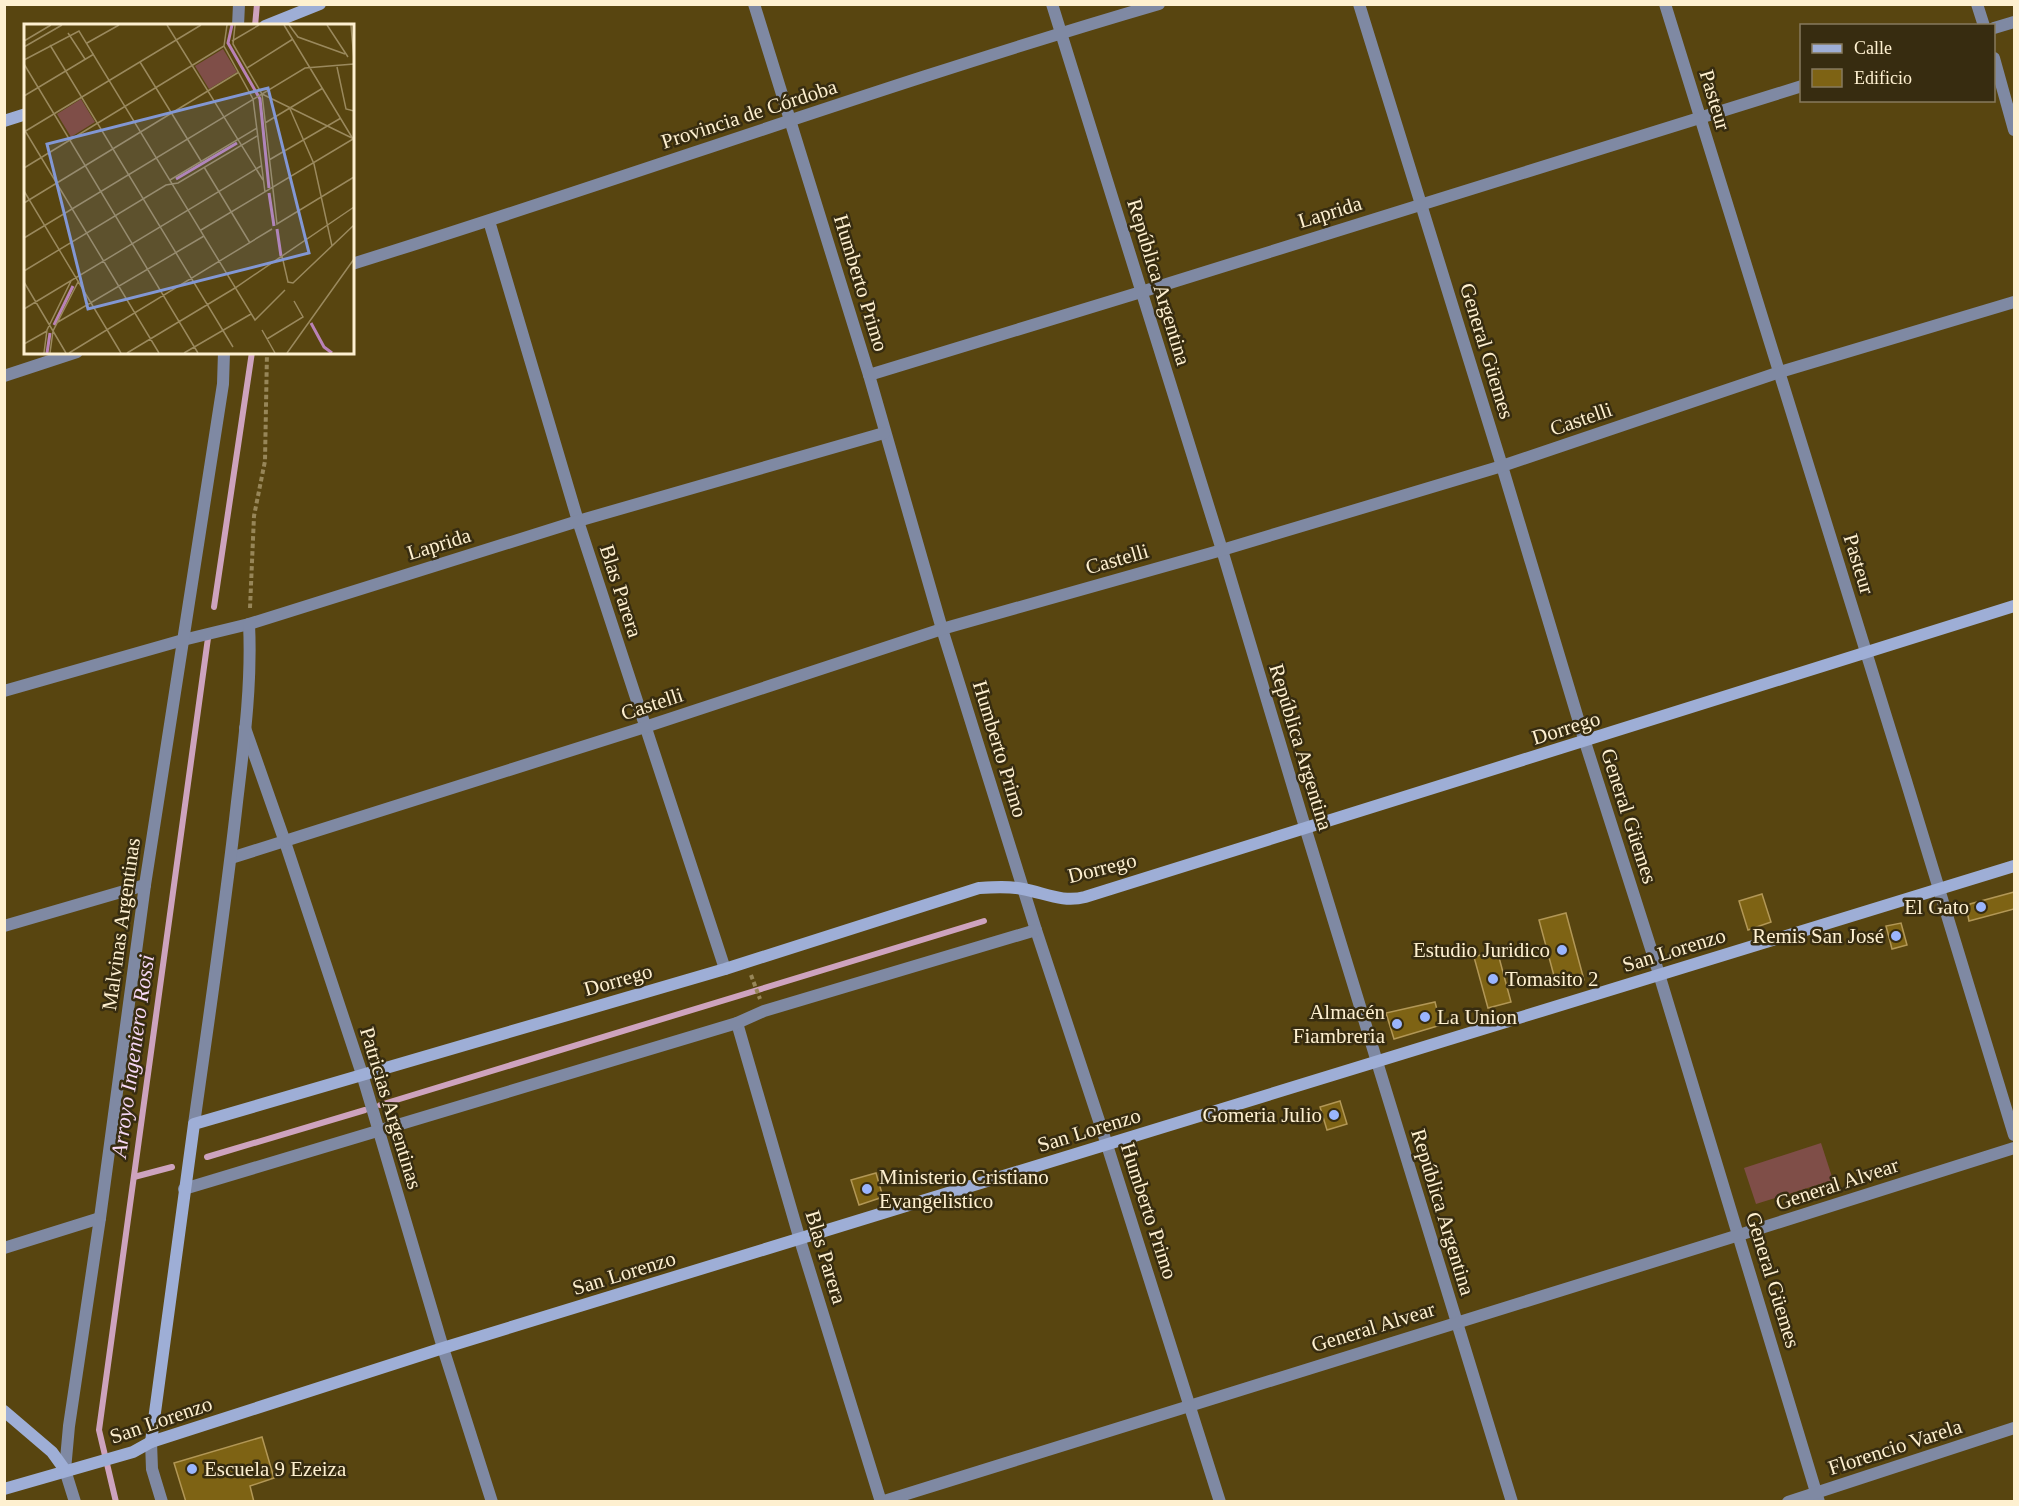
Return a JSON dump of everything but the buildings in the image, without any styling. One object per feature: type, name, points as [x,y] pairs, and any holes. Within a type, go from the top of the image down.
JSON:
[{"type":"street","points":[[238,24],[239,4]]},
{"type":"street","points":[[270,24],[320,4]]},
{"type":"street","name":"Humberto Primo","points":[[754,4],[869,375],[942,628],[1023,889],[1191,1405],[1220,1502]]},
{"type":"street","name":"República Argentina","points":[[1052,4],[1222,550],[1376,1062],[1512,1502]]},
{"type":"street","name":"Provincia de Córdoba","points":[[354,263],[489,222],[1060,33],[1159,4]]},
{"type":"street","name":"General Güemes","points":[[1359,4],[1585,742],[1659,974],[1817,1497]]},
{"type":"street","name":"Pasteur","points":[[1665,4],[1940,888],[2014,1135]]},
{"type":"street","points":[[1977,4],[1983,24]]},
{"type":"street","points":[[1995,28],[2014,22]]},
{"type":"street","points":[[1995,62],[2014,130]]},
{"type":"street","name":"Laprida","points":[[869,375],[1800,87]]},
{"type":"street","points":[[4,121],[24,115]]},
{"type":"street","name":"Blas Parera","points":[[489,222],[578,521],[725,969]]},
{"type":"street","name":"Castelli","points":[[231,858],[645,727],[942,628],[1222,550],[1502,466],[1779,372],[2014,302]]},
{"type":"street","points":[[4,376],[71,354]]},
{"type":"street","name":"Malvinas Argentinas","points":[[75,1502],[65,1470],[69,1426],[145,885],[223,384],[224,354]]},
{"type":"street","name":"Laprida","points":[[4,691],[183,640],[249,624],[578,521],[884,433]]},
{"type":"street","name":"Dorrego","points":[[194,1124],[725,969],[979,888],[1000,886],[1074,900],[2014,606]]},
{"type":"street","points":[[162,1502],[152,1469],[151,1442],[231,858],[251,650],[249,624]]},
{"type":"street","name":"Patricias Argentinas","points":[[245,728],[362,1074],[443,1348],[492,1502]]},
{"type":"street","name":"San Lorenzo","points":[[4,1489],[133,1452],[151,1442],[443,1348],[2014,866]]},
{"type":"street","points":[[4,926],[145,885]]},
{"type":"street","points":[[184,1189],[1036,930]]},
{"type":"street","name":"Blas Parera","points":[[736,1023],[881,1501]]},
{"type":"street","name":"General Alvear","points":[[881,1501],[2014,1148]]},
{"type":"street","points":[[4,1248],[100,1218]]},
{"type":"street","points":[[4,1411],[52,1452],[65,1470]]},
{"type":"street","name":"Florencio Varela","points":[[1788,1502],[1817,1497],[2014,1428]]},
{"type":"path","points":[[249,624],[254,516],[265,461],[267,354]]},
{"type":"path","points":[[754,983],[760,999]]},
{"type":"shaded area","points":[[1821,1143],[1833,1180],[1756,1204],[1744,1168]]},
{"type":"waterway","points":[[255,24],[257,4]]},
{"type":"waterway","points":[[214,607],[252,354]]},
{"type":"waterway","name":"Arroyo Ingeniero Rossi","points":[[116,1502],[99,1430],[208,638]]},
{"type":"waterway","points":[[380,1105],[984,921]]},
{"type":"waterway","points":[[207,1157],[365,1110]]},
{"type":"waterway","points":[[134,1177],[172,1167]]},
{"type":"place","name":"El Gato","points":[[1981,907]]},
{"type":"place","name":"Remis San José","points":[[1896,936]]},
{"type":"place","name":"Estudio Juridico","points":[[1562,950]]},
{"type":"place","name":"Tomasito 2","points":[[1493,979]]},
{"type":"place","name":"La Union","points":[[1425,1017]]},
{"type":"place","name":"Almacén Fiambreria","points":[[1397,1024]]},
{"type":"place","name":"Gomeria Julio","points":[[1334,1115]]},
{"type":"place","name":"Ministerio Cristiano Evangelistico","points":[[867,1189]]},
{"type":"place","name":"Escuela 9 Ezeiza","points":[[192,1469]]}]
